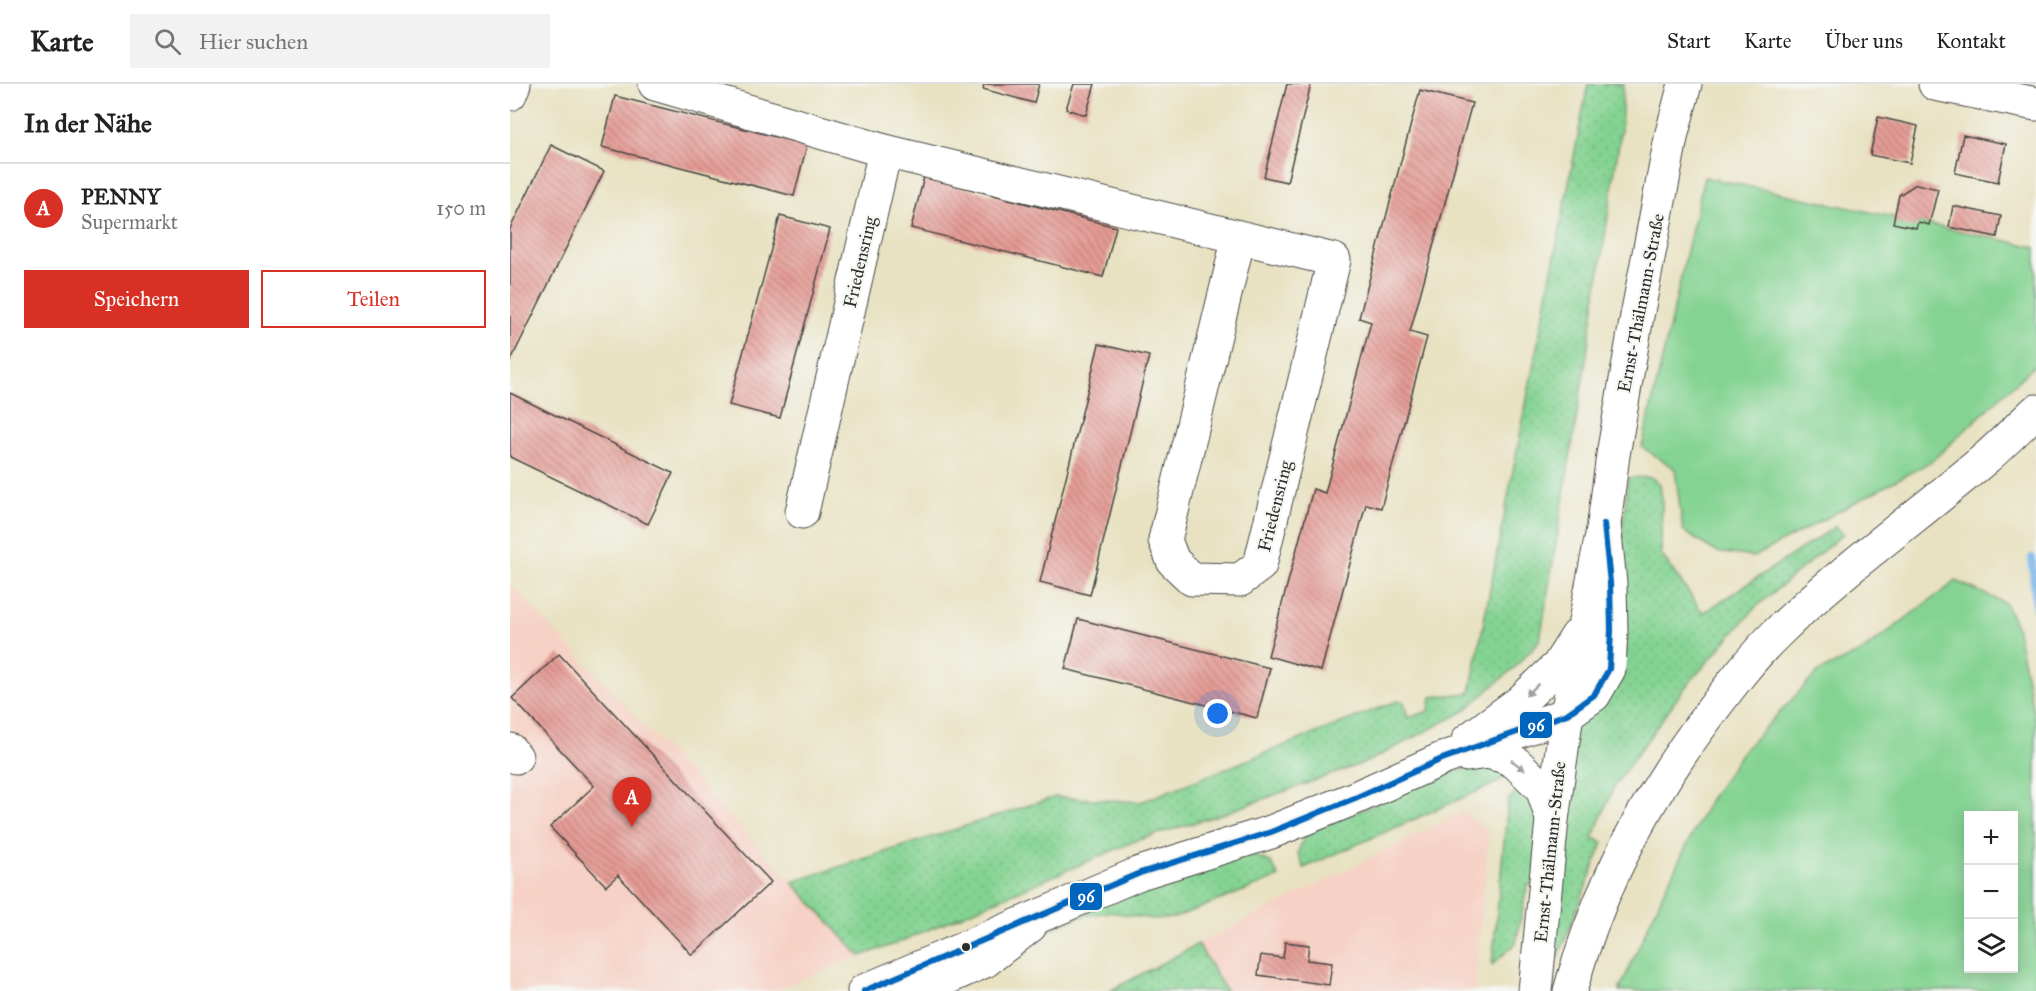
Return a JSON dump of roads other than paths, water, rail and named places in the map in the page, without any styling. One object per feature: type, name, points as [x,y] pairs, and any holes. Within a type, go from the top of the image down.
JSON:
[{"type":"main road","points":[[510,94],[514,84]]},
{"type":"main road","name":"Friedensring","points":[[655,84],[885,151],[1334,260],[1260,564],[1240,580],[1192,579],[1173,561],[1165,540],[1239,237]]},
{"type":"main road","name":"Ernst-Thälmann-Straße","points":[[1535,991],[1561,717],[1604,524],[1624,385],[1672,133],[1685,84]]},
{"type":"main road","points":[[1935,84],[2036,104]]},
{"type":"main road","name":"Friedensring","points":[[802,512],[885,151]]},
{"type":"main road","points":[[1570,991],[1603,894],[1632,832],[1673,762],[1724,694],[1776,634],[1805,607],[1988,457],[2036,411]]},
{"type":"main road","name":"Ernst-Thälmann-Straße","points":[[1561,717],[1594,695],[1609,669],[1610,583],[1604,524]]},
{"type":"main road","points":[[1442,759],[1521,701],[1558,666],[1582,629]]},
{"type":"main road","points":[[864,991],[1140,873],[1279,829],[1442,759],[1561,717]]},
{"type":"main road","points":[[1442,759],[1487,752],[1506,757],[1527,771],[1542,788],[1552,820]]},
{"type":"main road","points":[[912,991],[922,989],[985,961],[1049,911]]},
{"type":"waterway","points":[[2032,558],[2036,610]]},
{"type":"place","name":"PENNY","points":[[632,827]]}]
